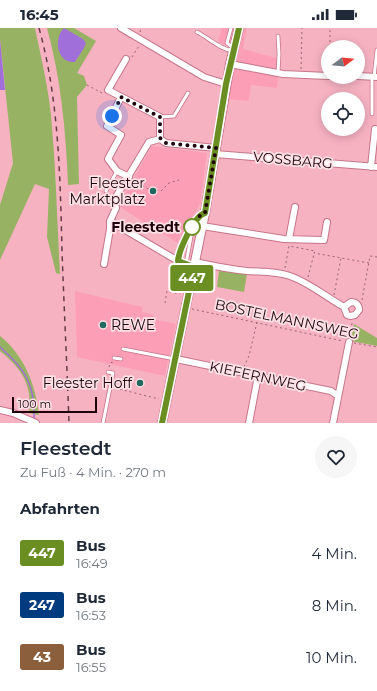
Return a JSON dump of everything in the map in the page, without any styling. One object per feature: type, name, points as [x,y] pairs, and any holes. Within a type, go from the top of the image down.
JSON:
[{"type":"street","points":[[121,28],[204,77],[226,84]]},
{"type":"street","points":[[162,423],[176,359],[190,278],[187,263],[202,228],[226,84],[239,28]]},
{"type":"street","points":[[104,264],[110,221],[116,208],[114,200],[149,142],[160,138],[160,117],[108,90],[126,58]]},
{"type":"street","points":[[230,64],[278,73],[301,76],[321,76]]},
{"type":"street","points":[[121,97],[107,126],[121,135],[108,159],[117,171],[129,177]]},
{"type":"street","name":"VOSSBARG","points":[[160,138],[166,143],[215,151],[374,167],[375,129]]},
{"type":"street","points":[[290,239],[295,207]]},
{"type":"street","points":[[110,221],[187,263],[247,271],[270,271],[284,274],[307,284],[344,307],[347,315],[353,316],[358,312],[358,306],[355,303],[351,302],[344,307]]},
{"type":"street","points":[[202,228],[290,239],[324,240],[327,222]]},
{"type":"street","points":[[334,423],[349,342]]},
{"type":"street","name":"KIEFERNWEG","points":[[176,359],[331,391],[338,396]]},
{"type":"street","points":[[249,423],[258,376]]},
{"type":"street","points":[[0,410],[14,413],[36,423]]},
{"type":"lane","points":[[231,28],[227,43],[233,50]]},
{"type":"lane","points":[[197,32],[217,45],[233,50]]},
{"type":"lane","points":[[278,36],[280,54],[278,73]]},
{"type":"lane","points":[[372,114],[377,50]]},
{"type":"lane","points":[[160,117],[174,116],[188,93]]},
{"type":"lane","points":[[106,191],[117,171]]},
{"type":"lane","points":[[187,263],[180,249],[198,217],[205,213]]},
{"type":"lane","points":[[192,227],[202,228]]},
{"type":"lane","points":[[187,263],[192,227]]},
{"type":"lane","points":[[190,278],[210,286]]},
{"type":"lane","points":[[123,349],[176,359]]},
{"type":"lane","points":[[114,358],[121,359]]},
{"type":"lane","points":[[103,423],[113,373],[108,372]]},
{"type":"path","points":[[301,76],[302,28]]},
{"type":"path","points":[[330,30],[330,40]]},
{"type":"path","points":[[126,58],[132,57],[143,41]]},
{"type":"path","points":[[87,85],[106,95],[108,90]]},
{"type":"path","points":[[129,177],[148,189],[161,191],[169,183],[179,180]]},
{"type":"path","points":[[284,274],[289,246],[315,250],[307,284]]},
{"type":"path","points":[[314,253],[369,263]]},
{"type":"path","points":[[358,306],[362,300],[370,256],[377,257]]},
{"type":"path","points":[[333,301],[341,258]]},
{"type":"path","points":[[187,263],[179,268],[190,278]]},
{"type":"path","points":[[165,303],[167,290],[184,294]]},
{"type":"path","name":"BOSTELMANNSWEG","points":[[192,309],[377,347]]},
{"type":"path","points":[[349,342],[353,316]]},
{"type":"path","points":[[241,373],[249,356],[257,322]]},
{"type":"path","points":[[108,372],[110,362],[113,363],[114,358]]},
{"type":"path","points":[[110,387],[163,400]]},
{"type":"shaded area","points":[[64,28],[83,39],[86,43],[75,62],[69,62],[64,59],[59,50],[59,38]]},
{"type":"shaded area","points":[[222,28],[247,28],[243,49],[280,59],[277,88],[251,85],[249,101],[228,99],[237,51],[218,41]]},
{"type":"shaded area","points":[[0,40],[5,90],[0,90]]},
{"type":"shaded area","points":[[152,146],[207,153],[200,204],[178,243],[118,206]]},
{"type":"shaded area","points":[[75,291],[142,307],[142,312],[154,315],[153,319],[176,324],[165,376],[77,357]]},
{"type":"green space","points":[[0,28],[35,28],[51,115],[60,274],[56,273],[47,237],[49,189],[35,184],[0,260],[0,205],[13,163]]},
{"type":"green space","points":[[47,28],[74,28],[96,41],[77,73],[84,76],[87,85],[77,97],[79,184],[68,185],[62,106],[56,67]]},
{"type":"green space","points":[[219,271],[247,274],[244,292],[217,287]]},
{"type":"green space","points":[[354,324],[377,338],[377,346],[351,341]]},
{"type":"green space","points":[[0,336],[16,352],[27,371],[35,393],[39,415],[29,413],[29,394],[24,378],[14,364],[0,351]]},
{"type":"waterway","points":[[0,347],[16,363],[27,378],[33,396],[34,418]]},
{"type":"railway","points":[[39,28],[46,55],[55,110],[59,166],[69,423]]},
{"type":"bus line","name":"447","points":[[162,423],[194,267],[178,261],[179,253],[198,217],[205,213],[226,84],[233,48],[239,28]]},
{"type":"place","name":"Fleester Marktplatz","points":[[153,191]]},
{"type":"place","name":"Fleestedt","points":[[192,227]]},
{"type":"place","name":"REWE","points":[[103,325]]},
{"type":"place","name":"Fleester Hoff","points":[[140,383]]},
{"type":"route","points":[[112,116],[121,97],[160,117],[160,138],[166,143],[216,148],[205,213],[198,217],[192,227]]}]
